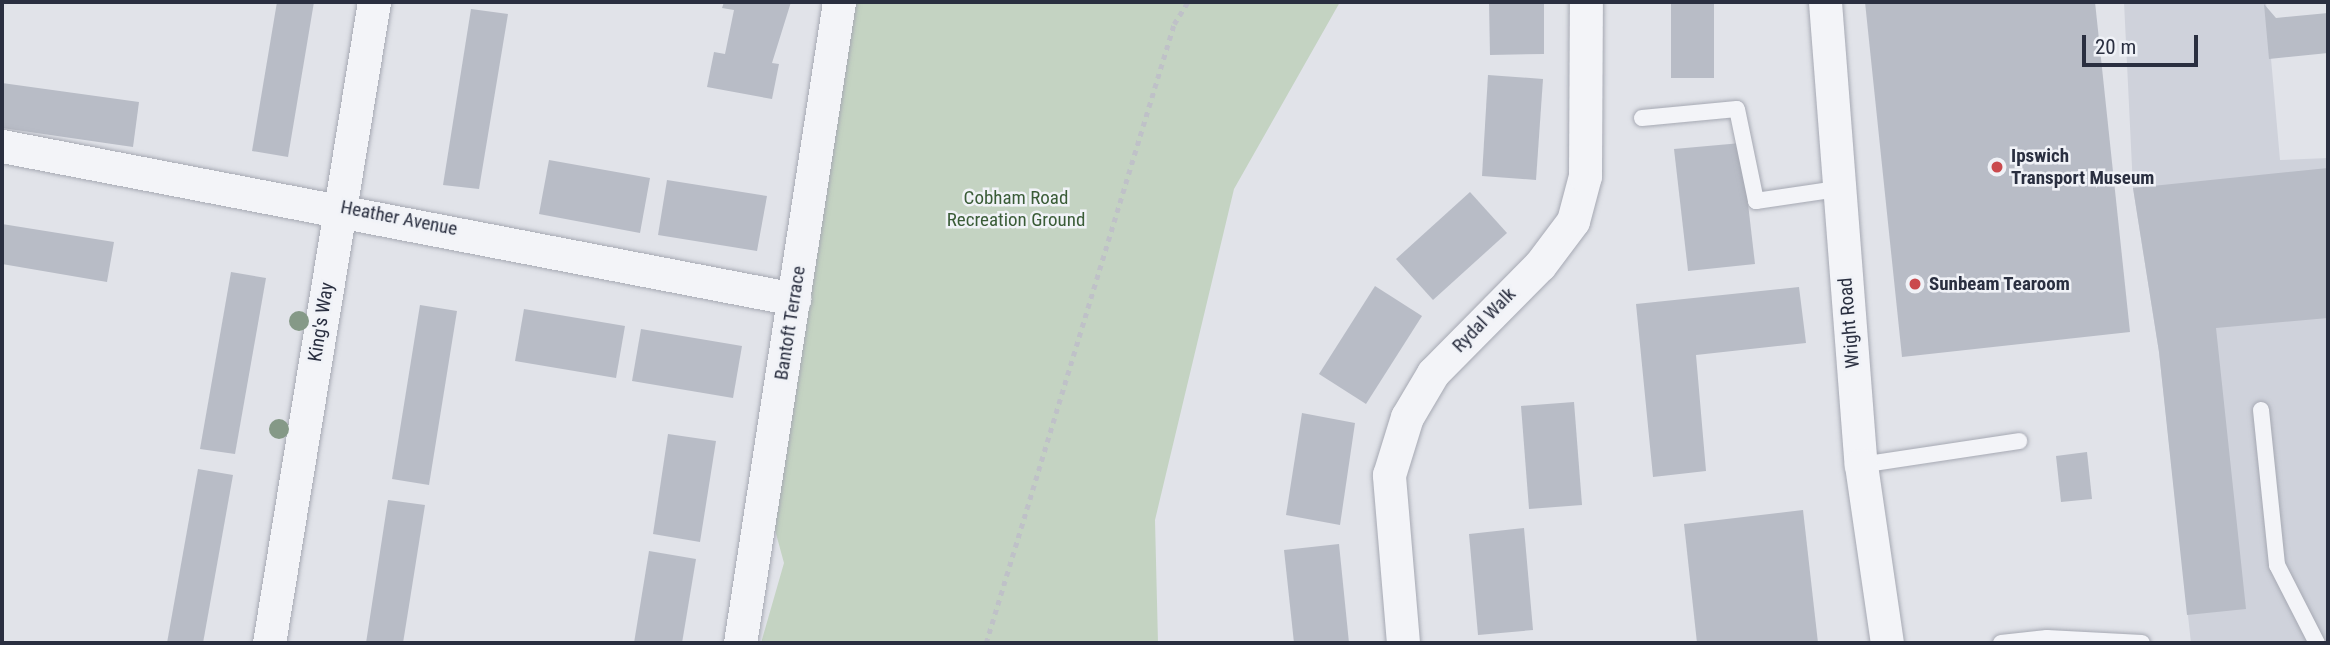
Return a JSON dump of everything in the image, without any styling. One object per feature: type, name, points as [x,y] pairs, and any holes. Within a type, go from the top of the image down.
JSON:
[{"type":"street","name":"King's Way","points":[[269,643],[374,2]]},
{"type":"street","name":"Bantoft Terrace","points":[[740,643],[839,2]]},
{"type":"street","name":"Rydal Walk","points":[[1403,643],[1389,475],[1407,417],[1433,373],[1540,265],[1573,221],[1585,176],[1586,2]]},
{"type":"street","name":"Wright Road","points":[[1825,2],[1837,189],[1861,465],[1887,643]]},
{"type":"street","name":"Heather Avenue","points":[[2,146],[339,206],[794,299]]},
{"type":"lane","points":[[1642,118],[1737,109],[1756,201],[1837,189]]},
{"type":"lane","points":[[2261,410],[2277,565],[2317,643]]},
{"type":"lane","points":[[1861,465],[2020,441]]},
{"type":"lane","points":[[2001,643],[2048,638],[2142,643]]},
{"type":"path","points":[[986,643],[1174,23],[1188,2]]},
{"type":"shaded area","points":[[2124,2],[2266,2],[2280,160],[2328,158],[2328,643],[2191,643],[2159,352],[2133,188]]},
{"type":"green space","name":"Cobham Road Recreation Ground","points":[[839,2],[1340,2],[1234,189],[1155,520],[1158,643],[761,643],[784,563],[772,519]]},
{"type":"building","points":[[277,2],[314,2],[288,157],[252,151]]},
{"type":"building","points":[[724,2],[791,2],[772,63],[779,64],[772,99],[707,87],[714,52],[725,54],[734,10],[722,8]]},
{"type":"building","points":[[1489,2],[1544,2],[1544,54],[1490,55]]},
{"type":"building","points":[[1671,2],[1714,2],[1714,78],[1671,78]]},
{"type":"building","name":"Ipswich Transport Museum","points":[[1865,2],[2095,2],[2130,332],[1902,357]]},
{"type":"building","points":[[2264,4],[2276,18],[2328,13],[2328,53],[2269,59]]},
{"type":"building","points":[[471,9],[508,14],[479,189],[443,185]]},
{"type":"building","points":[[1488,75],[1543,79],[1536,180],[1482,176]]},
{"type":"building","points":[[2,83],[139,102],[133,147],[2,128]]},
{"type":"building","points":[[1741,143],[1755,264],[1688,271],[1674,149]]},
{"type":"building","points":[[549,160],[650,178],[640,233],[539,214]]},
{"type":"building","points":[[2328,168],[2328,318],[2216,328],[2246,609],[2187,615],[2159,352],[2133,188]]},
{"type":"building","points":[[667,180],[767,196],[757,251],[658,235]]},
{"type":"building","points":[[1470,192],[1507,233],[1433,300],[1396,259]]},
{"type":"building","points":[[2,224],[114,242],[107,282],[2,264]]},
{"type":"building","points":[[231,272],[266,278],[235,454],[200,449]]},
{"type":"building","points":[[1375,286],[1422,316],[1366,404],[1319,374]]},
{"type":"building","points":[[1799,287],[1806,343],[1696,355],[1706,471],[1653,477],[1636,304]]},
{"type":"building","points":[[420,305],[457,311],[429,485],[392,479]]},
{"type":"building","points":[[524,309],[625,326],[616,378],[515,361]]},
{"type":"building","points":[[641,329],[742,346],[733,398],[632,381]]},
{"type":"building","points":[[1574,402],[1582,505],[1529,509],[1521,406]]},
{"type":"building","points":[[1302,413],[1355,423],[1340,525],[1286,515]]},
{"type":"building","points":[[668,434],[716,441],[700,542],[653,534]]},
{"type":"building","points":[[2087,452],[2092,499],[2061,502],[2056,456]]},
{"type":"building","points":[[198,469],[233,475],[203,643],[167,643]]},
{"type":"building","points":[[388,500],[425,505],[403,643],[366,643]]},
{"type":"building","points":[[1803,510],[1818,643],[1697,643],[1684,524]]},
{"type":"building","points":[[1524,528],[1533,630],[1478,635],[1469,534]]},
{"type":"building","points":[[1339,544],[1349,643],[1294,643],[1284,550]]},
{"type":"building","points":[[649,551],[696,559],[682,643],[634,643]]},
{"type":"place","name":"Ipswich Transport Museum","points":[[1997,167]]},
{"type":"place","name":"Sunbeam Tearoom","points":[[1915,284]]}]
